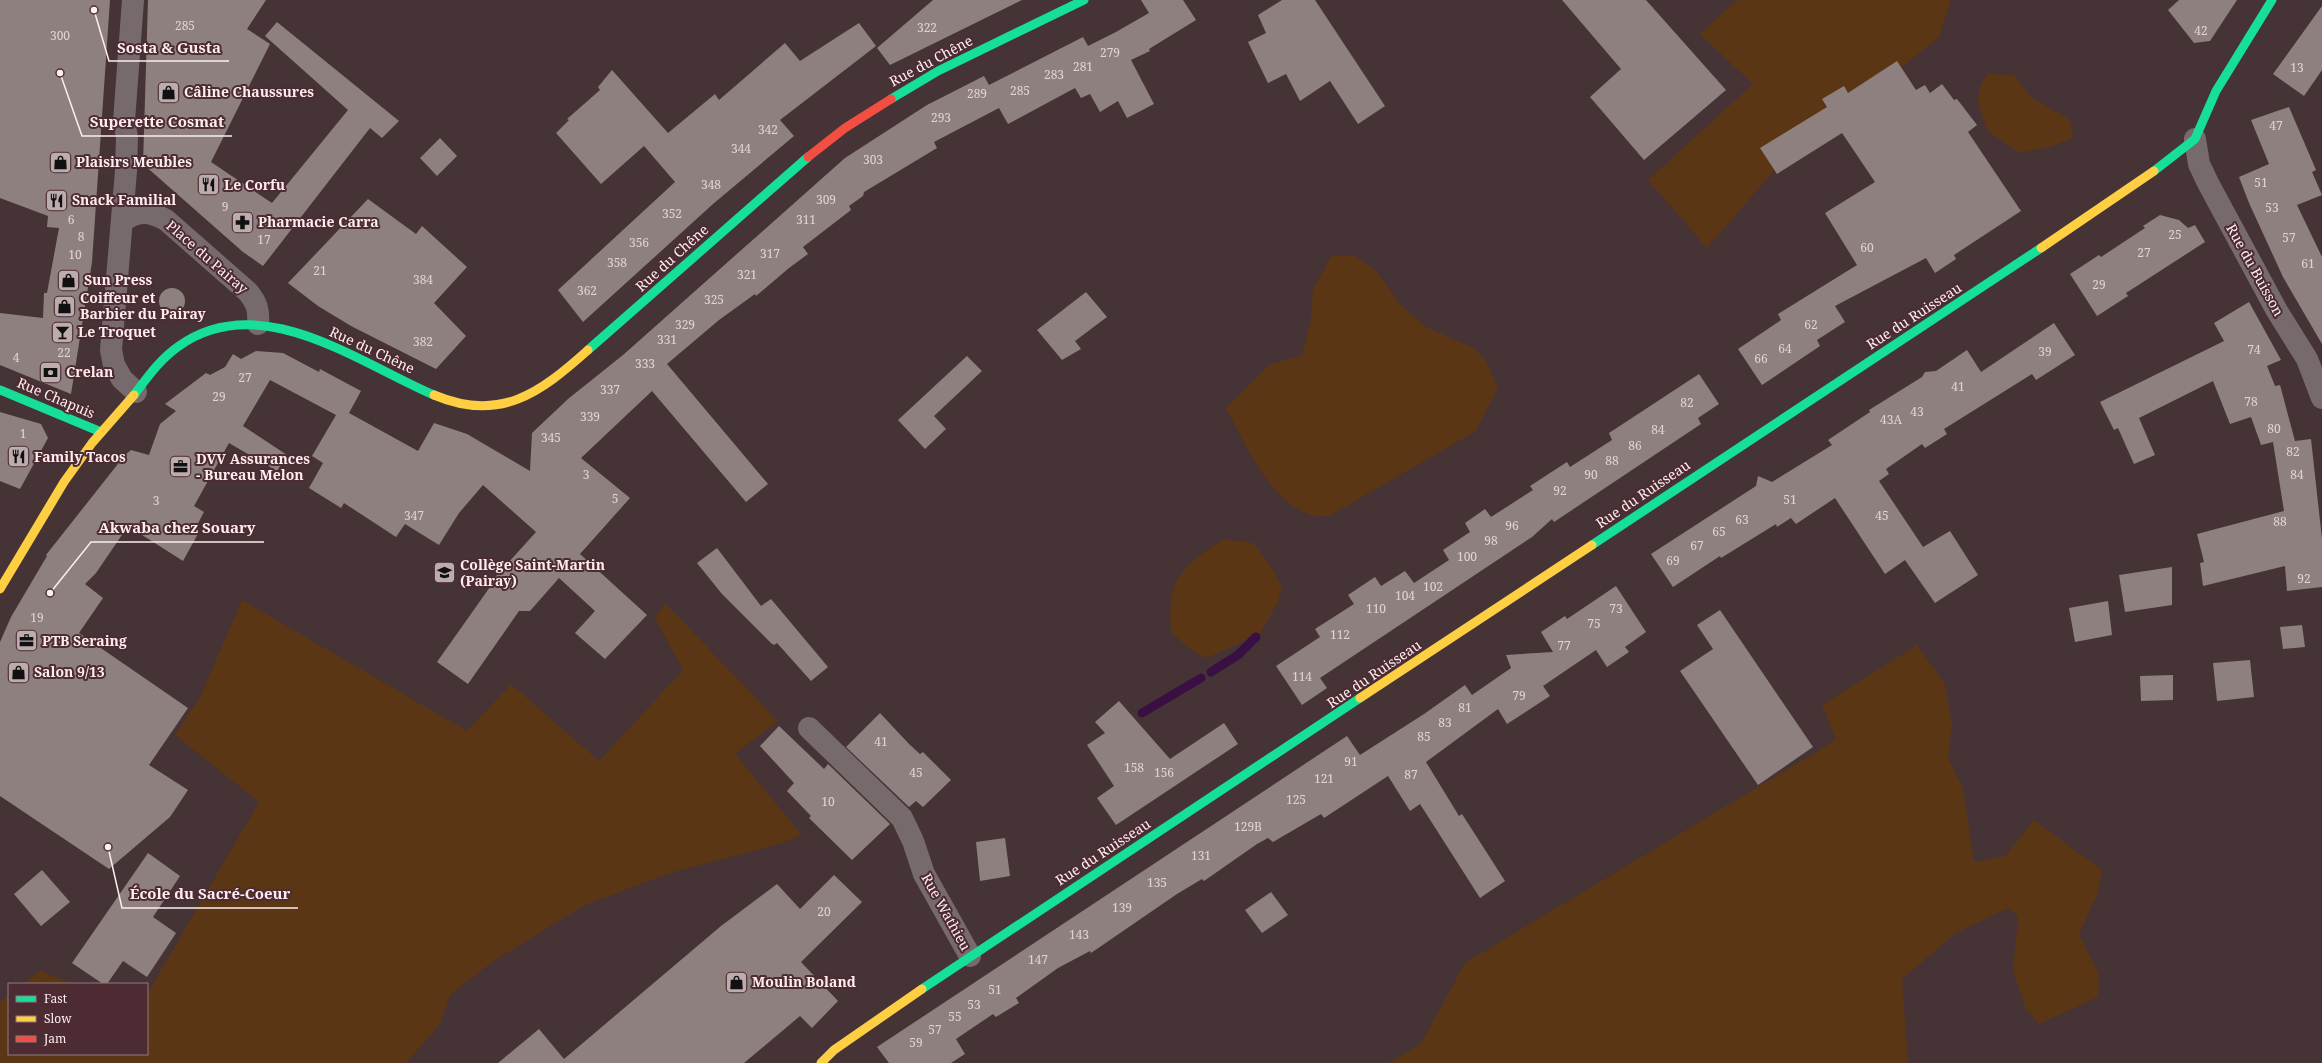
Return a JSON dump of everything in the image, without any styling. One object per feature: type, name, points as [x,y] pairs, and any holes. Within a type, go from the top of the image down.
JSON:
[{"type":"street","points":[[133,0],[124,121],[128,137],[111,350],[114,365],[120,375],[136,392]]},
{"type":"street","name":"Rue du Chêne","points":[[258,324],[282,327],[310,336],[444,400],[469,406],[492,407],[532,394],[566,370],[789,172],[845,128],[909,87],[938,71],[1084,0]]},
{"type":"street","name":"Rue du Ruisseau","points":[[970,956],[2140,183],[2195,140],[2216,91],[2272,0]]},
{"type":"street","name":"Rue du Buisson","points":[[2195,140],[2200,164],[2208,183],[2278,311],[2307,359],[2322,398]]},
{"type":"street","name":"Place du Pairay","points":[[122,222],[131,215],[142,212],[154,214],[166,220],[248,292],[256,302],[259,312],[258,324]]},
{"type":"street","points":[[0,590],[57,490],[101,432],[171,352],[189,340],[209,332],[258,324]]},
{"type":"street","name":"Rue Chapuis","points":[[0,390],[101,432]]},
{"type":"street","name":"Rue Wathieu","points":[[809,728],[902,818],[913,841],[924,874],[970,956],[834,1050],[821,1063]]},
{"type":"shaded area","points":[[1737,0],[1951,0],[1939,37],[1886,80],[1802,138],[1707,248],[1648,180],[1753,84],[1700,34]]},
{"type":"shaded area","points":[[1987,74],[2014,75],[2032,98],[2070,120],[2073,138],[2049,147],[2019,153],[1987,130],[1978,102],[1980,86]]},
{"type":"shaded area","points":[[1332,255],[1355,256],[1376,271],[1401,305],[1426,327],[1474,348],[1486,361],[1498,388],[1476,431],[1329,516],[1318,516],[1310,515],[1294,507],[1281,496],[1270,483],[1250,453],[1226,408],[1270,364],[1302,356],[1311,320],[1313,289]]},
{"type":"shaded area","points":[[1223,539],[1253,543],[1271,567],[1282,587],[1278,602],[1260,634],[1206,658],[1191,650],[1171,632],[1171,598],[1177,581],[1190,564]]},
{"type":"shaded area","points":[[242,600],[467,731],[511,684],[599,761],[683,670],[655,618],[665,603],[778,721],[735,754],[802,835],[776,845],[670,873],[585,905],[492,962],[450,995],[440,1024],[406,1063],[0,1063],[0,1002],[8,996],[8,1055],[148,1055],[148,992],[259,802],[175,735],[199,699]]},
{"type":"shaded area","points":[[1917,645],[1945,684],[1952,726],[1948,758],[1963,788],[1974,862],[2005,856],[2034,820],[2102,870],[2098,893],[2079,934],[2099,974],[2098,997],[2039,1024],[2026,1009],[2013,970],[2018,917],[2008,908],[1956,933],[1902,979],[1908,1063],[1388,1063],[1420,1045],[1465,963],[1836,740],[1822,705]]},
{"type":"shaded area","points":[[41,971],[71,983],[24,983]]},
{"type":"building","points":[[0,0],[110,0],[92,262],[71,394],[0,365],[0,313],[43,318],[44,293],[47,293],[59,228],[47,227],[48,216],[0,198]]},
{"type":"building","points":[[148,0],[266,0],[247,29],[270,44],[211,162],[272,203],[348,110],[265,36],[277,22],[399,121],[382,138],[370,128],[263,266],[243,252],[143,164]]},
{"type":"building","points":[[933,0],[1022,0],[890,65],[877,48]]},
{"type":"building","points":[[1141,0],[1183,0],[1196,20],[1149,49],[1150,51],[1131,60],[1154,104],[1127,118],[1118,101],[1100,112],[1090,94],[1081,98],[1075,88],[1008,124],[999,108],[934,142],[937,148],[864,192],[863,196],[849,206],[851,210],[803,247],[808,254],[756,296],[755,294],[719,320],[667,364],[768,484],[746,502],[652,391],[581,458],[630,498],[580,554],[647,615],[605,659],[575,633],[595,611],[559,578],[530,611],[519,611],[468,684],[437,662],[490,587],[488,585],[536,532],[483,485],[459,513],[439,545],[405,524],[396,537],[344,503],[341,508],[309,488],[323,463],[312,456],[336,415],[270,380],[243,426],[287,455],[277,471],[229,443],[194,506],[204,512],[195,529],[199,532],[183,561],[128,526],[96,573],[85,584],[103,598],[79,633],[188,708],[149,765],[188,790],[170,817],[109,869],[0,796],[0,642],[11,617],[47,556],[46,555],[125,455],[131,450],[149,455],[160,424],[176,411],[165,404],[206,373],[210,375],[225,367],[233,354],[241,359],[256,351],[283,353],[319,372],[320,369],[361,391],[349,413],[418,451],[434,423],[467,434],[530,471],[532,433],[568,399],[623,355],[845,158],[927,105],[984,76],[989,85],[1083,37],[1088,46],[1116,32],[1149,13]]},
{"type":"building","points":[[1282,0],[1315,0],[1385,106],[1358,124],[1330,81],[1300,101],[1286,74],[1268,83],[1248,42],[1266,33],[1258,15]]},
{"type":"building","points":[[1562,0],[1646,0],[1726,90],[1644,160],[1590,97],[1621,69]]},
{"type":"building","points":[[2179,0],[2237,0],[2210,41],[2194,43],[2168,10]]},
{"type":"building","points":[[2322,6],[2322,70],[2304,96],[2273,74]]},
{"type":"building","points":[[859,23],[876,46],[780,120],[794,136],[713,204],[583,322],[558,290],[675,182],[644,146],[601,184],[556,133],[569,120],[567,119],[600,90],[598,87],[612,70],[668,133],[715,94],[719,100],[785,43],[800,61]]},
{"type":"building","points":[[1897,61],[1916,90],[1925,85],[1930,93],[1942,84],[1954,100],[1957,99],[1977,125],[1968,132],[2021,211],[1954,255],[1956,259],[1935,273],[1926,258],[1835,306],[1845,322],[1817,340],[1820,346],[1762,385],[1738,349],[1781,320],[1778,314],[1857,265],[1825,213],[1875,182],[1842,133],[1777,174],[1760,148],[1827,107],[1822,99],[1844,86],[1848,93]]},
{"type":"building","points":[[2289,107],[2316,170],[2312,172],[2322,195],[2297,205],[2322,257],[2322,344],[2283,277],[2249,203],[2239,177],[2269,164],[2251,120]]},
{"type":"building","points":[[440,138],[457,156],[437,176],[420,158]]},
{"type":"building","points":[[368,199],[416,234],[422,226],[467,267],[434,303],[466,336],[436,369],[351,326],[318,306],[288,283]]},
{"type":"building","points":[[2160,215],[2179,220],[2188,228],[2195,225],[2205,242],[2126,293],[2128,296],[2097,316],[2070,274],[2099,255],[2101,257],[2145,228],[2143,226]]},
{"type":"building","points":[[172,288],[181,292],[185,301],[181,310],[172,314],[163,310],[159,301],[163,292]]},
{"type":"building","points":[[1086,292],[1107,317],[1075,341],[1081,349],[1062,360],[1037,330]]},
{"type":"building","points":[[2249,302],[2281,360],[2267,366],[2275,386],[2280,385],[2295,441],[2311,439],[2322,539],[2322,587],[2287,591],[2285,566],[2203,586],[2200,563],[2204,562],[2197,534],[2284,511],[2273,442],[2261,445],[2251,417],[2230,424],[2213,381],[2139,418],[2155,455],[2134,464],[2118,428],[2114,430],[2100,402],[2224,341],[2214,323]]},
{"type":"building","points":[[2054,323],[2075,355],[2036,380],[2032,374],[1944,429],[1947,434],[1925,448],[1922,444],[1886,469],[1889,474],[1879,481],[1923,547],[1950,531],[1978,575],[1935,603],[1905,560],[1885,574],[1835,498],[1796,524],[1791,518],[1777,527],[1776,524],[1721,558],[1720,556],[1673,587],[1651,554],[1756,486],[1758,476],[1772,482],[1832,445],[1828,440],[1870,412],[1869,410],[1922,377],[1925,372],[1936,371],[1967,350],[1981,372]]},
{"type":"building","points":[[967,356],[982,371],[934,416],[946,429],[925,449],[898,420]]},
{"type":"building","points":[[1699,374],[1719,404],[1698,418],[1701,424],[1554,522],[1552,519],[1532,537],[1320,678],[1327,688],[1302,705],[1276,666],[1320,637],[1315,629],[1354,604],[1348,595],[1375,577],[1381,586],[1405,571],[1414,583],[1449,560],[1443,550],[1470,532],[1465,523],[1485,509],[1491,517],[1533,490],[1530,486],[1567,462],[1570,467],[1612,440],[1609,433]]},
{"type":"building","points":[[0,412],[41,424],[48,438],[20,489],[0,481]]},
{"type":"building","points":[[717,548],[761,606],[771,599],[828,667],[811,681],[777,643],[774,645],[771,643],[722,594],[697,563]]},
{"type":"building","points":[[2172,567],[2172,605],[2125,612],[2119,575]]},
{"type":"building","points":[[1616,586],[1646,632],[1625,647],[1629,652],[1607,667],[1596,650],[1543,686],[1550,696],[1507,724],[1498,709],[1426,762],[1459,816],[1462,814],[1505,881],[1480,898],[1420,804],[1410,811],[1388,776],[1324,818],[1321,814],[1273,842],[1268,838],[1257,844],[1204,881],[1202,879],[1177,894],[1091,953],[1090,951],[1058,968],[1016,998],[1019,1003],[996,1017],[993,1014],[956,1039],[965,1054],[951,1063],[889,1063],[877,1047],[1347,736],[1360,755],[1424,714],[1465,685],[1472,695],[1511,668],[1506,655],[1553,652],[1541,632],[1565,616],[1567,619]]},
{"type":"building","points":[[2108,601],[2112,635],[2075,642],[2069,608]]},
{"type":"building","points":[[1720,610],[1813,747],[1758,785],[1680,671],[1713,649],[1697,625]]},
{"type":"building","points":[[2302,625],[2305,647],[2283,649],[2280,627]]},
{"type":"building","points":[[2250,660],[2254,697],[2217,701],[2213,663]]},
{"type":"building","points":[[2173,675],[2173,700],[2141,701],[2140,676]]},
{"type":"building","points":[[1119,701],[1170,759],[1224,723],[1238,744],[1116,825],[1097,798],[1114,786],[1087,745],[1105,733],[1095,722]]},
{"type":"building","points":[[880,713],[909,744],[920,754],[923,752],[951,780],[923,807],[916,801],[909,807],[846,747]]},
{"type":"building","points":[[779,726],[824,769],[828,764],[890,824],[852,860],[809,818],[811,816],[787,791],[794,783],[760,746]]},
{"type":"building","points":[[1005,838],[1010,876],[980,881],[976,842]]},
{"type":"building","points":[[148,853],[180,876],[153,917],[176,933],[147,977],[123,961],[108,983],[102,983],[72,963]]},
{"type":"building","points":[[42,870],[70,902],[41,926],[14,894]]},
{"type":"building","name":"Moulin Boland","points":[[834,875],[862,902],[801,962],[838,1001],[812,1028],[800,1016],[744,1063],[498,1063],[539,1029],[564,1059],[721,926],[777,884],[800,909]]},
{"type":"building","points":[[1271,892],[1288,915],[1262,933],[1245,910]]},
{"type":"waterway","points":[[1211,672],[1238,655],[1256,637]]},
{"type":"waterway","points":[[1142,713],[1201,678]]},
{"type":"traffic: fast","points":[[891,99],[938,71],[1084,0]]},
{"type":"traffic: fast","points":[[2154,171],[2195,139],[2216,91],[2272,0]]},
{"type":"traffic: fast","points":[[588,350],[808,157]]},
{"type":"traffic: fast","points":[[1592,545],[2041,248]]},
{"type":"traffic: fast","points":[[134,395],[160,363],[179,346],[210,330],[242,325],[276,328],[309,337],[342,350],[434,395]]},
{"type":"traffic: fast","points":[[0,390],[101,432]]},
{"type":"traffic: fast","points":[[922,989],[1360,698]]},
{"type":"traffic: slow","points":[[2041,248],[2154,171]]},
{"type":"traffic: slow","points":[[434,395],[458,403],[479,406],[499,404],[518,399],[536,391],[588,350]]},
{"type":"traffic: slow","points":[[0,589],[64,482],[92,443],[134,395]]},
{"type":"traffic: slow","points":[[1360,698],[1592,545]]},
{"type":"traffic: slow","points":[[821,1063],[834,1050],[922,989]]},
{"type":"traffic: jam","points":[[808,157],[845,128],[891,99]]},
{"type":"place","name":"Sosta & Gusta","points":[[94,10]]},
{"type":"place","name":"Superette Cosmat","points":[[60,73]]},
{"type":"place","name":"Câline Chaussures","points":[[169,92]]},
{"type":"place","name":"Plaisirs Meubles","points":[[61,162]]},
{"type":"place","name":"Le Corfu","points":[[208,185]]},
{"type":"place","name":"Snack Familial","points":[[56,200]]},
{"type":"place","name":"Pharmacie Carra","points":[[242,222]]},
{"type":"place","name":"Sun Press","points":[[69,280]]},
{"type":"place","name":"Coiffeur et Barbier du Pairay","points":[[64,306]]},
{"type":"place","name":"Le Troquet","points":[[62,332]]},
{"type":"place","name":"Crelan","points":[[51,372]]},
{"type":"place","name":"Family Tacos","points":[[19,457]]},
{"type":"place","name":"DVV Assurances - Bureau Melon","points":[[181,467]]},
{"type":"place","name":"Collège Saint-Martin (Pairay)","points":[[445,573]]},
{"type":"place","name":"Akwaba chez Souary","points":[[50,593]]},
{"type":"place","name":"PTB Seraing","points":[[26,641]]},
{"type":"place","name":"Salon 9/13","points":[[18,672]]},
{"type":"place","name":"École du Sacré-Coeur","points":[[108,847]]},
{"type":"place","name":"Moulin Boland","points":[[737,982]]}]
